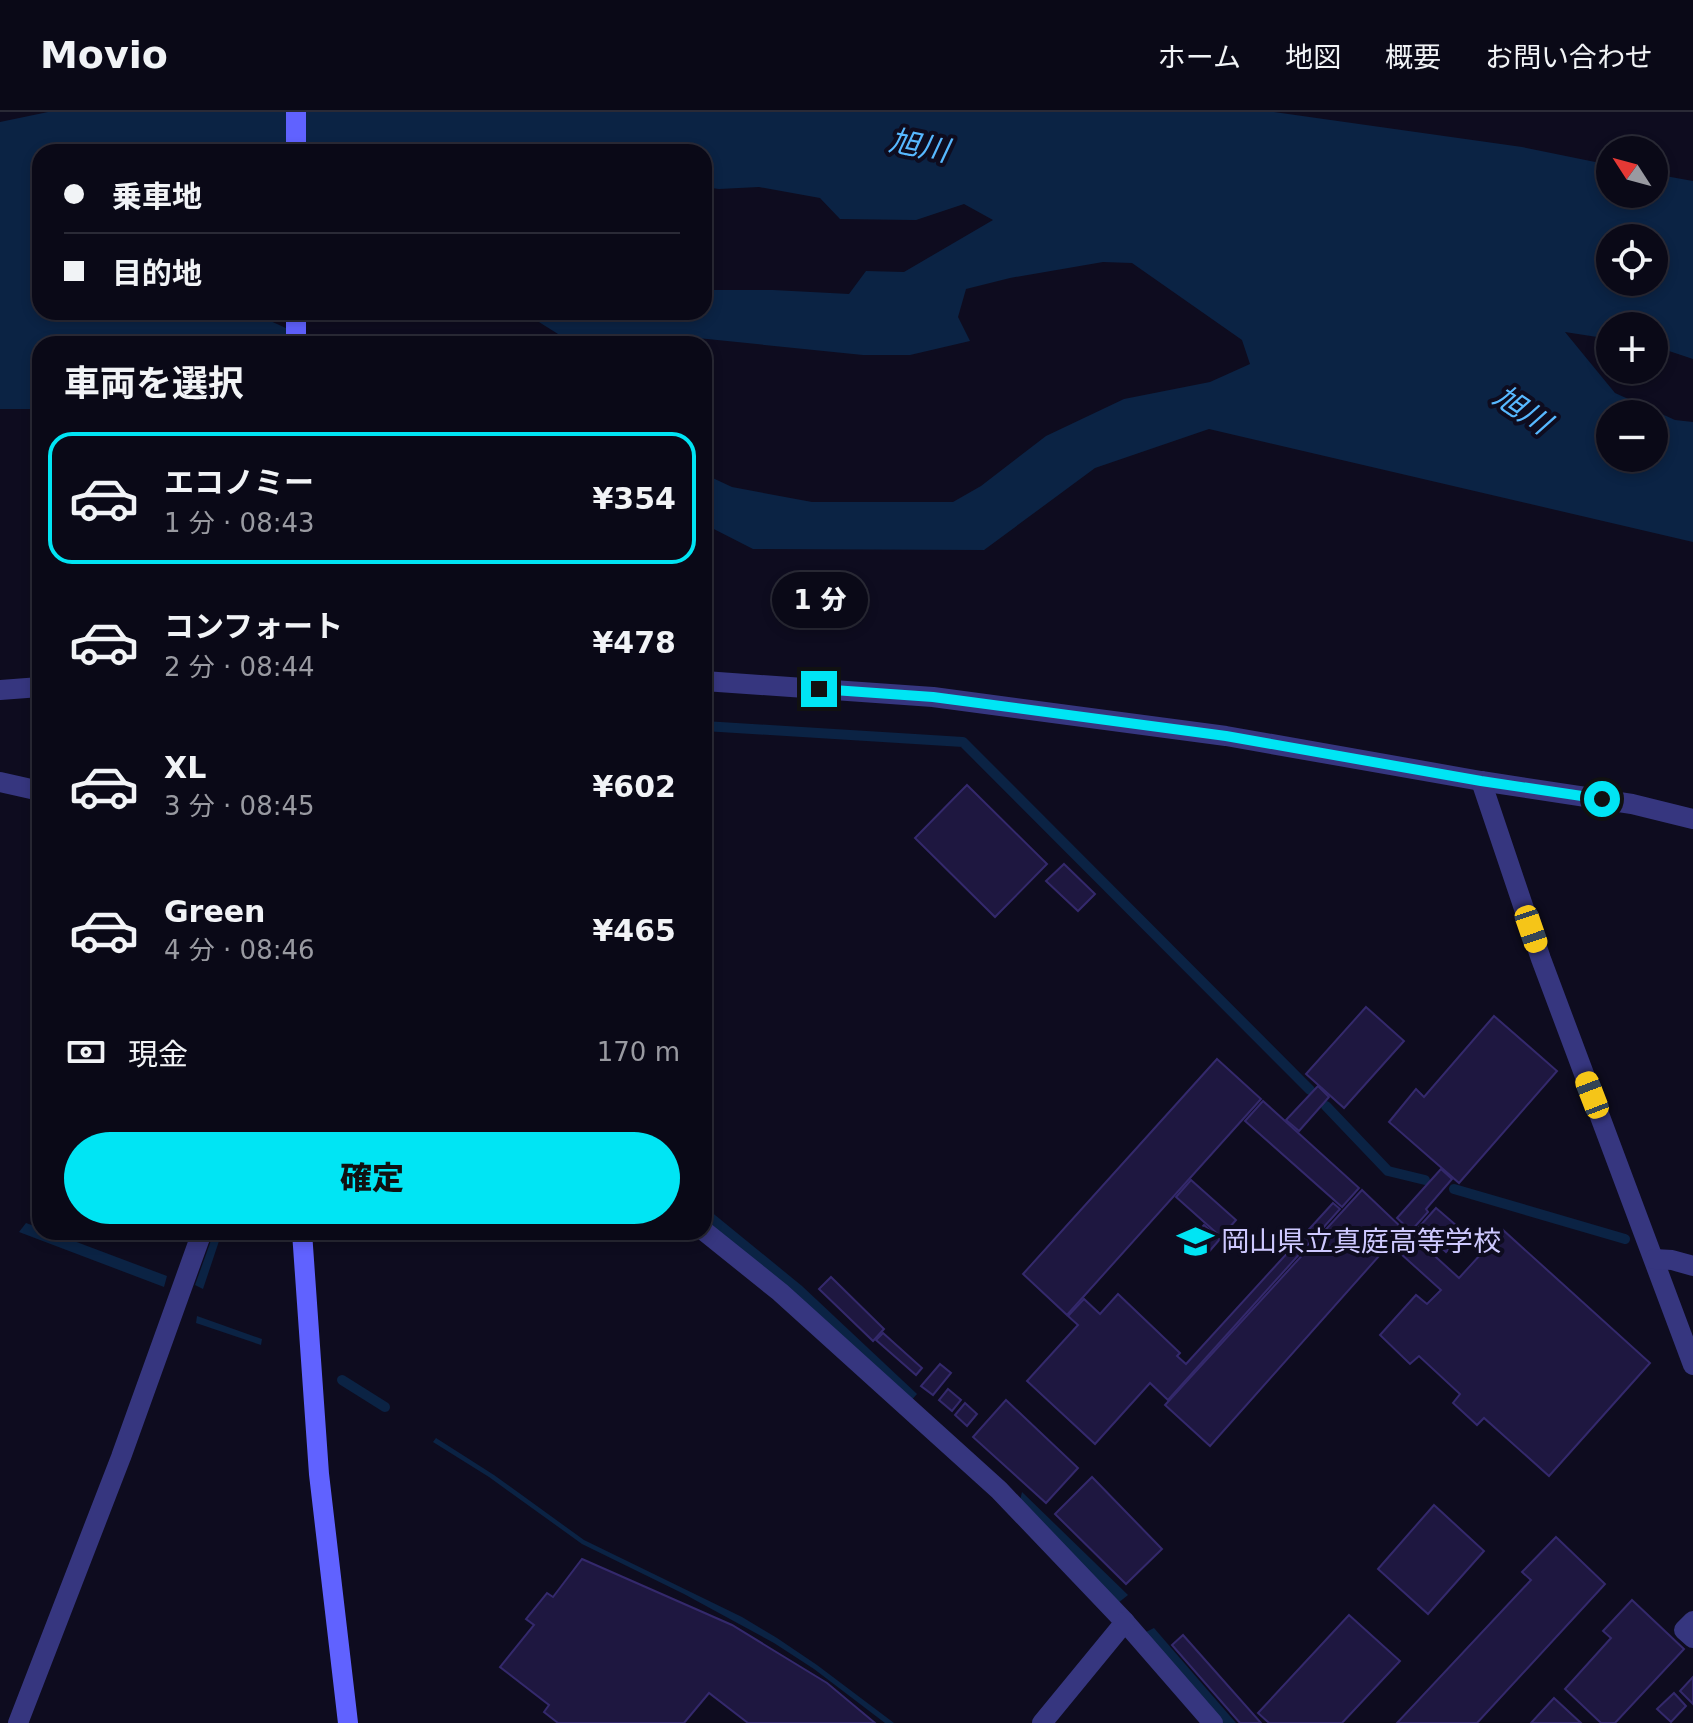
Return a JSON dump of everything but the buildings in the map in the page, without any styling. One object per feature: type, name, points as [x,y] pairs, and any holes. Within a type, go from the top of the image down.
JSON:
[{"type":"street","points":[[296,112],[296,144]]},
{"type":"street","points":[[712,682],[933,697],[1226,736],[1632,804],[1693,819]]},
{"type":"street","points":[[0,690],[32,688]]},
{"type":"street","points":[[1481,781],[1541,959],[1693,1365]]},
{"type":"street","points":[[0,782],[32,789]]},
{"type":"street","points":[[712,1237],[780,1292],[999,1490],[1125,1622],[1213,1723]]},
{"type":"street","points":[[18,1723],[121,1457],[199,1240]]},
{"type":"street","points":[[303,1240],[319,1474],[348,1723]]},
{"type":"street","points":[[1654,1259],[1693,1266]]},
{"type":"street","points":[[1693,1621],[1684,1630],[1693,1638]]},
{"type":"street","points":[[1042,1723],[1125,1622]]},
{"type":"water","name":"旭川","points":[[48,112],[1274,112],[1522,147],[1596,162],[1596,208],[1668,208],[1668,177],[1693,181],[1693,359],[1668,351],[1668,312],[1596,312],[1596,337],[1565,332],[1596,370],[1596,384],[1608,384],[1615,393],[1631,400],[1596,400],[1596,472],[1668,472],[1668,417],[1693,422],[1693,542],[1209,429],[1095,468],[984,550],[753,549],[712,528],[712,478],[732,487],[812,502],[953,502],[981,486],[1046,436],[1124,399],[1210,382],[1250,364],[1242,340],[1132,263],[1103,262],[966,289],[958,317],[970,341],[910,355],[863,355],[712,340],[712,336],[561,336],[536,320],[712,320],[712,290],[849,294],[866,271],[904,272],[993,220],[964,204],[916,220],[840,219],[820,198],[759,187],[712,188],[712,144],[32,144],[32,320],[268,320],[303,336],[32,336],[32,409],[0,409],[0,122]]},
{"type":"water","points":[[712,1213],[802,1286],[917,1394],[909,1403],[712,1229]]},
{"type":"water","points":[[26,1223],[32,1225],[32,1237],[19,1232]]},
{"type":"water","points":[[40,1240],[71,1240],[167,1276],[164,1287]]},
{"type":"water","points":[[211,1240],[219,1240],[203,1289],[195,1285]]},
{"type":"water","points":[[197,1316],[262,1339],[261,1345],[196,1323]]},
{"type":"water","points":[[436,1438],[494,1475],[584,1540],[742,1617],[777,1638],[894,1723],[885,1723],[774,1643],[582,1544],[489,1477],[433,1442]]},
{"type":"water","points":[[1022,1492],[1128,1595],[1118,1603],[1019,1505]]},
{"type":"water","points":[[1154,1628],[1236,1723],[1223,1723],[1144,1633]]},
{"type":"waterway","points":[[712,726],[963,742],[1310,1090]]},
{"type":"waterway","points":[[1326,1106],[1388,1171],[1425,1180]]},
{"type":"waterway","points":[[1454,1189],[1625,1239]]},
{"type":"waterway","points":[[342,1380],[385,1407]]},
{"type":"place","name":"岡山県立真庭高等学校","points":[[1195,1241]]},
{"type":"route","points":[[819,689],[933,697],[1226,736],[1602,799]]}]
